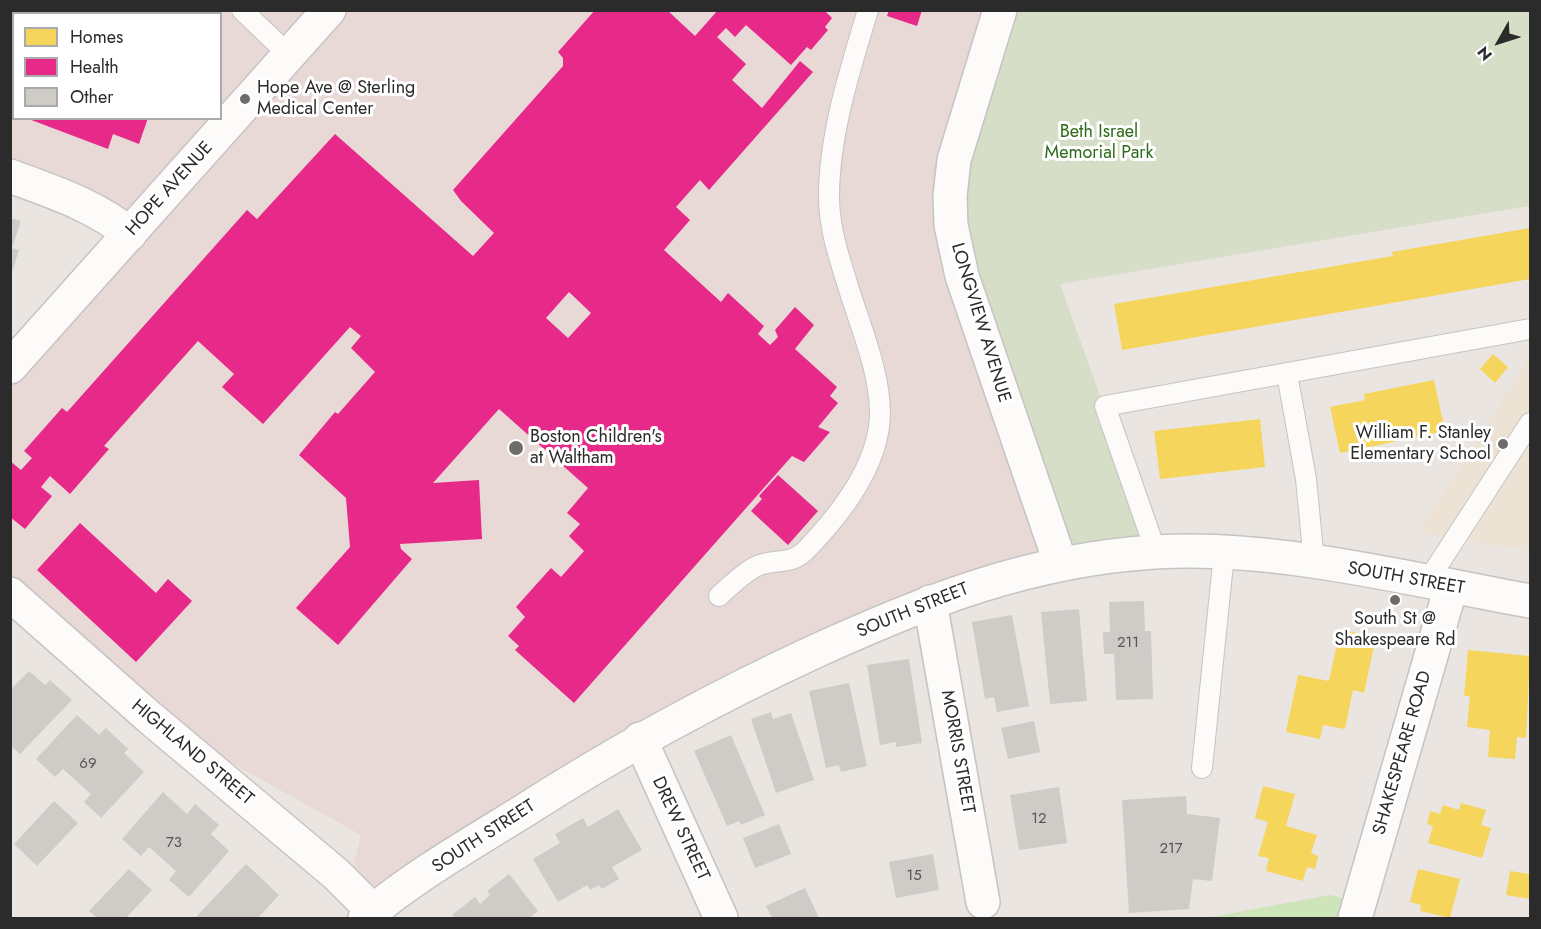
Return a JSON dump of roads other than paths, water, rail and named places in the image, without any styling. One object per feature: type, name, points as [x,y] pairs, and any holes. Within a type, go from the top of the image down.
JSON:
[{"type":"street","name":"HOPE AVENUE","points":[[10,367],[328,10]]},
{"type":"street","name":"LONGVIEW AVENUE","points":[[1000,10],[954,160],[950,196],[951,225],[962,276],[1060,562]]},
{"type":"street","points":[[10,176],[85,204],[106,215],[130,234]]},
{"type":"street","name":"SOUTH STREET","points":[[369,915],[502,824],[640,739],[791,663],[930,603],[1006,576],[1060,562],[1156,552],[1224,554],[1314,562],[1530,601]]},
{"type":"street","name":"SHAKESPEARE ROAD","points":[[1355,918],[1439,584]]},
{"type":"street","name":"HIGHLAND STREET","points":[[10,594],[149,717],[336,874],[369,915]]},
{"type":"street","name":"MORRIS STREET","points":[[930,603],[983,902]]},
{"type":"street","name":"DREW STREET","points":[[640,739],[721,918]]},
{"type":"lane","points":[[242,10],[289,55]]},
{"type":"lane","points":[[719,596],[756,566],[789,562],[805,550],[857,488],[879,427],[880,412],[872,366],[838,253],[829,198],[839,120],[851,65],[868,10]]},
{"type":"lane","points":[[1156,552],[1105,406],[1530,329]]},
{"type":"lane","points":[[1287,374],[1306,480],[1314,562]]},
{"type":"lane","points":[[1439,584],[1530,423]]},
{"type":"lane","points":[[1202,768],[1224,554]]},
{"type":"place","name":"Hope Ave @ Sterling Medical Center","points":[[245,99]]},
{"type":"place","name":"William F. Stanley Elementary School","points":[[1503,444]]},
{"type":"place","name":"Boston Children's at Waltham","points":[[516,448]]},
{"type":"place","name":"South St @ Shakespeare Rd","points":[[1395,600]]},
{"type":"park label","name":"Beth Israel Memorial Park","points":[[1099,143]]}]
